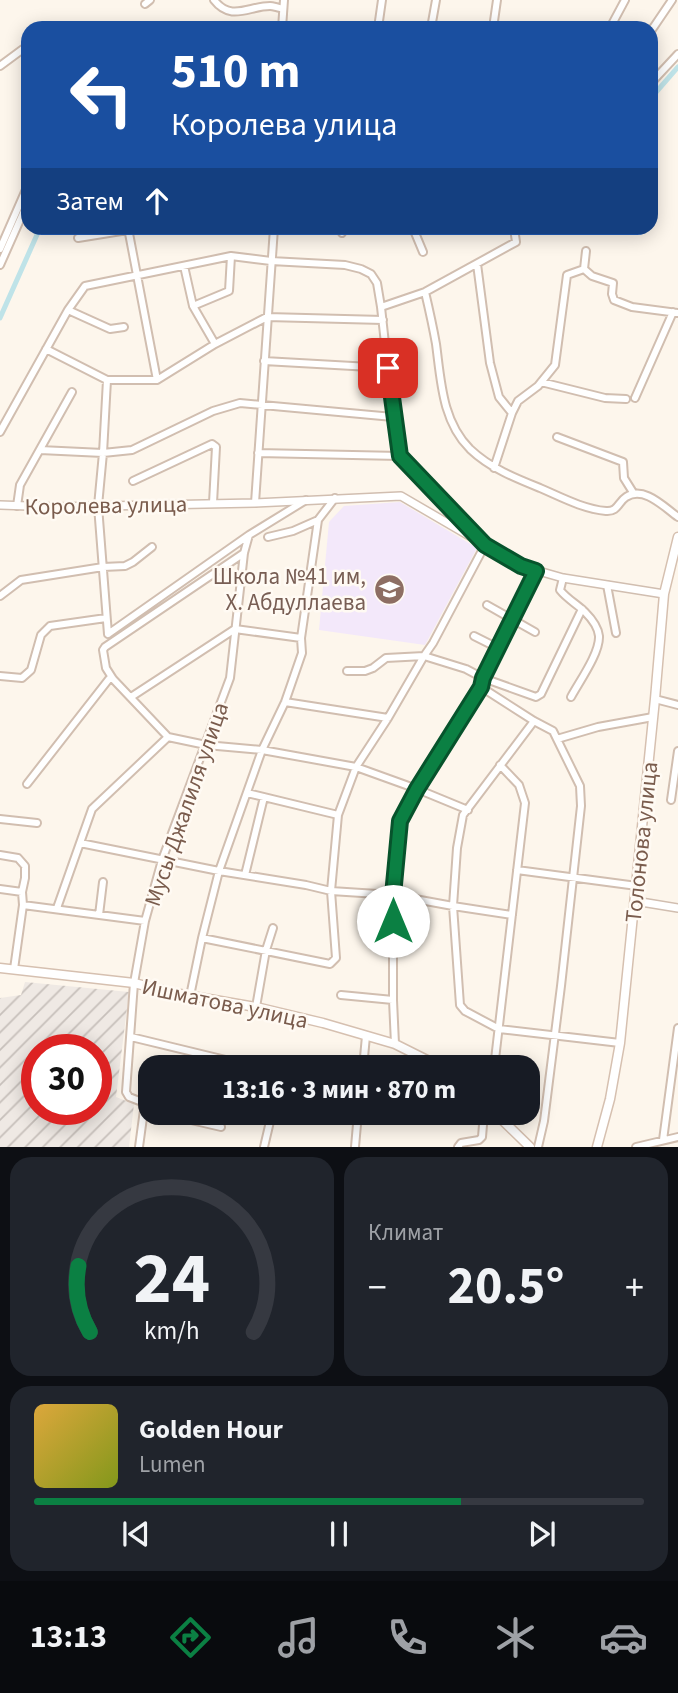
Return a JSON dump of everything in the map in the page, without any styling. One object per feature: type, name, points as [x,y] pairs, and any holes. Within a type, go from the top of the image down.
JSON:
[{"type":"main road","name":"Толонова улица","points":[[597,1147],[610,1099],[620,1043],[664,594],[678,537]]},
{"type":"main road","name":"Ишматова улица","points":[[0,968],[134,983],[256,1007],[395,1044],[417,1055]]},
{"type":"main road","points":[[507,1125],[530,1147]]},
{"type":"street","points":[[215,0],[220,8],[235,12],[271,6],[282,9]]},
{"type":"street","points":[[282,21],[284,0]]},
{"type":"street","points":[[379,21],[382,0]]},
{"type":"street","points":[[432,21],[436,0]]},
{"type":"street","points":[[494,21],[497,0]]},
{"type":"street","points":[[614,21],[625,0]]},
{"type":"street","points":[[658,21],[672,0]]},
{"type":"street","points":[[0,66],[21,50]]},
{"type":"street","points":[[658,75],[678,54]]},
{"type":"street","points":[[0,249],[21,201]]},
{"type":"street","points":[[0,265],[21,218]]},
{"type":"street","points":[[78,238],[95,235]]},
{"type":"street","points":[[130,235],[157,380]]},
{"type":"street","points":[[255,503],[273,235]]},
{"type":"street","points":[[415,235],[423,252]]},
{"type":"street","points":[[382,307],[425,292],[477,264],[516,242],[515,235]]},
{"type":"street","points":[[584,270],[586,251]]},
{"type":"street","points":[[193,306],[229,291],[231,256]]},
{"type":"street","points":[[0,432],[68,310],[85,286],[231,256],[345,265],[371,274],[377,283],[400,456],[485,545],[433,643],[356,768],[338,815],[331,891],[336,958],[330,964],[202,938]]},
{"type":"street","points":[[477,264],[490,363],[499,397],[512,413]]},
{"type":"street","points":[[184,266],[193,306],[215,344]]},
{"type":"street","points":[[494,468],[517,401],[541,382],[555,365],[567,275],[584,270],[613,283],[614,300],[632,307],[676,313],[635,398]]},
{"type":"street","points":[[425,292],[444,401],[456,431],[470,449],[494,468],[591,508],[610,512],[626,497],[639,494],[650,496],[678,517]]},
{"type":"street","points":[[68,310],[110,329],[124,327]]},
{"type":"street","points":[[47,349],[107,380],[157,380],[215,344],[267,317],[383,320]]},
{"type":"street","points":[[264,361],[388,368]]},
{"type":"street","points":[[107,380],[98,506],[108,634],[249,535],[306,500]]},
{"type":"street","points":[[541,382],[605,397],[626,399]]},
{"type":"street","points":[[18,506],[20,485],[72,392]]},
{"type":"street","points":[[40,450],[103,453],[132,450],[213,411],[240,403],[393,417]]},
{"type":"street","points":[[556,438],[623,462],[624,478],[634,494]]},
{"type":"street","name":"Королева улица","points":[[133,481],[212,444],[216,447],[213,503]]},
{"type":"street","points":[[258,453],[400,456]]},
{"type":"street","name":"Королева улица","points":[[0,505],[255,503],[401,496],[521,566],[563,578],[664,594]]},
{"type":"street","points":[[268,537],[293,531],[318,520],[335,498]]},
{"type":"street","points":[[190,996],[219,871],[262,750],[285,702],[302,653],[301,638],[318,520]]},
{"type":"street","name":"Мусы Джалиля улица","points":[[138,1100],[129,1097],[126,1092],[134,983],[145,921],[162,860],[230,677],[244,553],[249,535]]},
{"type":"street","points":[[0,596],[21,580],[125,566],[152,547]]},
{"type":"street","points":[[244,553],[106,647],[103,650],[106,668],[113,679],[168,737],[206,745],[262,750],[356,768],[468,810]]},
{"type":"street","points":[[395,1044],[393,895],[400,821],[481,687],[536,571]]},
{"type":"street","points":[[563,578],[560,590],[593,622],[599,637],[593,660],[571,697]]},
{"type":"street","points":[[607,585],[616,632]]},
{"type":"street","points":[[487,605],[535,632]]},
{"type":"street","points":[[347,671],[365,671],[386,658],[424,656],[466,669],[536,697],[541,694],[582,609]]},
{"type":"street","points":[[0,676],[22,678],[31,670],[41,635],[50,626],[106,618]]},
{"type":"street","points":[[131,697],[235,629],[301,638]]},
{"type":"street","points":[[474,636],[498,648]]},
{"type":"street","points":[[27,783],[109,678],[113,679]]},
{"type":"street","points":[[481,687],[553,731],[580,786],[581,806],[574,878],[544,1121],[538,1147]]},
{"type":"street","points":[[655,699],[678,705]]},
{"type":"street","points":[[285,702],[388,719]]},
{"type":"street","points":[[557,739],[598,727],[653,717]]},
{"type":"street","points":[[534,721],[463,815],[457,848],[453,906],[460,1005],[499,1029],[620,1043]]},
{"type":"street","points":[[57,908],[92,808],[168,737]]},
{"type":"street","points":[[671,800],[678,751]]},
{"type":"street","points":[[496,1055],[524,803],[519,785],[500,765]]},
{"type":"street","points":[[247,793],[338,815]]},
{"type":"street","points":[[245,876],[264,797]]},
{"type":"street","points":[[0,819],[37,823]]},
{"type":"street","points":[[80,843],[331,891],[393,895],[512,915]]},
{"type":"street","points":[[0,855],[18,858],[25,866],[23,905],[14,970]]},
{"type":"street","points":[[517,870],[637,886]]},
{"type":"street","points":[[99,915],[103,883]]},
{"type":"street","points":[[0,889],[22,892]]},
{"type":"street","points":[[635,901],[678,908]]},
{"type":"street","points":[[23,905],[145,921]]},
{"type":"street","points":[[256,1007],[272,928]]},
{"type":"street","points":[[341,995],[393,1000]]},
{"type":"street","points":[[663,1140],[678,1028]]},
{"type":"street","points":[[364,1055],[366,1036]]},
{"type":"street","points":[[131,1037],[205,1055]]},
{"type":"street","points":[[139,1147],[142,1125]]},
{"type":"street","points":[[212,1125],[221,1127]]},
{"type":"street","points":[[264,1147],[269,1125]]},
{"type":"street","points":[[355,1147],[357,1125]]},
{"type":"street","points":[[458,1147],[461,1143],[482,1138],[483,1125]]},
{"type":"street","points":[[636,1147],[678,1137]]},
{"type":"shaded area","name":"Школа №41 им, Х. Абдуллаева","points":[[400,502],[477,548],[425,645],[319,630],[329,522],[344,506]]},
{"type":"shaded area","points":[[25,982],[129,992],[116,1097],[134,1104],[129,1147],[0,1147],[0,998],[21,995]]},
{"type":"waterway","points":[[658,90],[678,67]]},
{"type":"waterway","points":[[0,318],[37,235]]},
{"type":"place","name":"Школа №41 им, Х. Абдуллаева","points":[[389,589]]},
{"type":"route","points":[[388,368],[400,456],[485,545],[521,566],[536,571],[481,687],[400,821],[393,921]]}]
